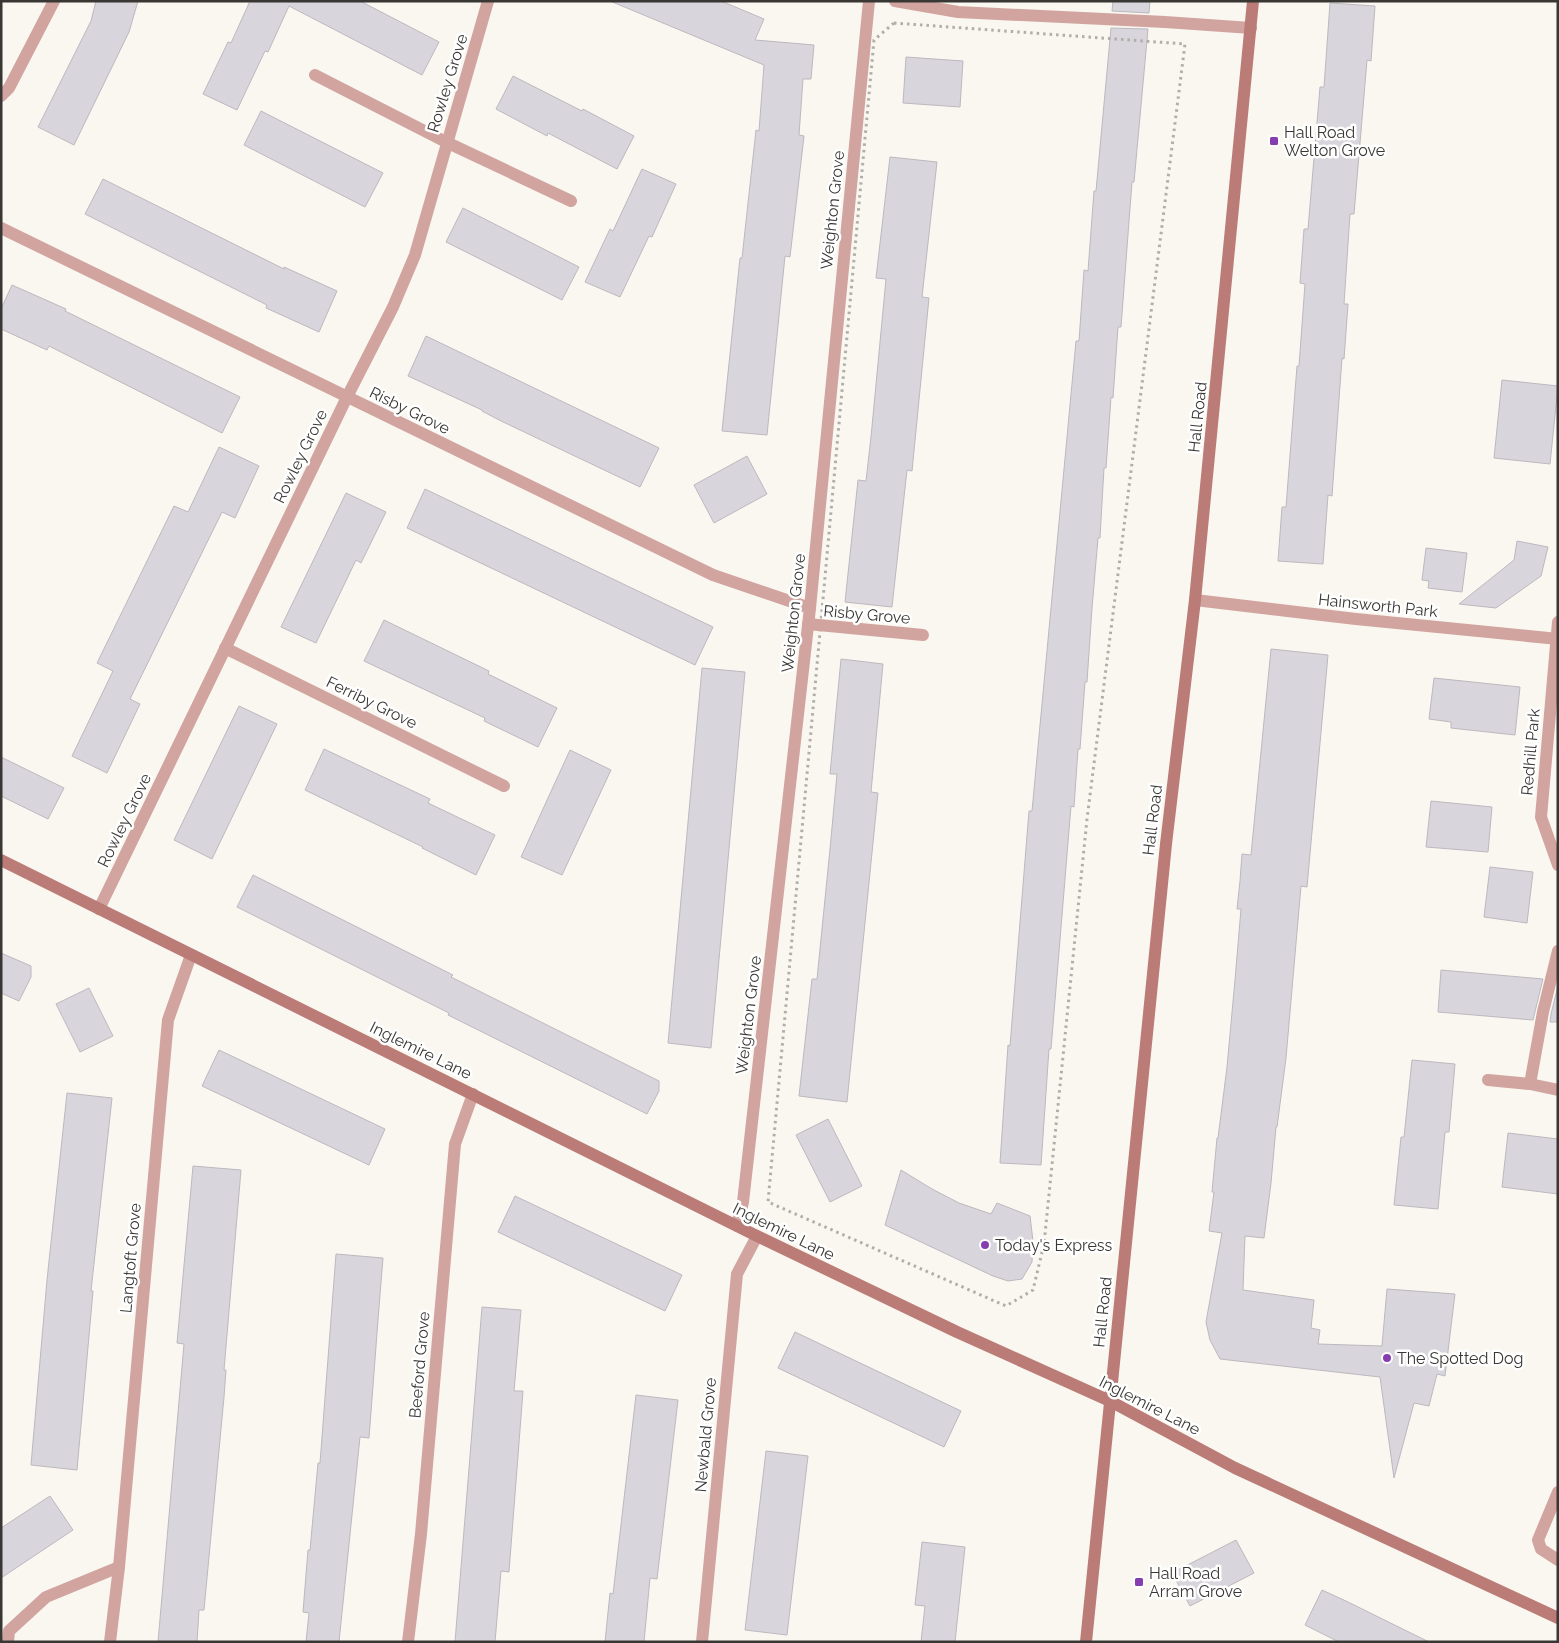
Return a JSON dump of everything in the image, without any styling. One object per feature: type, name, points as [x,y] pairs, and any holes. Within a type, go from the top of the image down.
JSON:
[{"type":"street","points":[[1,104],[5,92],[54,1]]},
{"type":"street","name":"Rowley Grove","points":[[99,908],[347,397],[393,307],[414,255],[488,1]]},
{"type":"street","name":"Weighton Grove","points":[[737,1226],[743,1202],[810,608],[869,1]]},
{"type":"street","points":[[895,1],[958,12],[1251,28]]},
{"type":"street","name":"Hall Road","points":[[1086,1642],[1166,844],[1195,600],[1253,1]]},
{"type":"street","points":[[315,75],[446,142],[571,201]]},
{"type":"street","name":"Risby Grove","points":[[1,228],[713,574],[810,608]]},
{"type":"street","name":"Hainsworth Park","points":[[1195,600],[1356,619],[1557,639]]},
{"type":"street","name":"Redhill Park","points":[[1558,622],[1541,817],[1558,865]]},
{"type":"street","name":"Risby Grove","points":[[808,624],[923,635]]},
{"type":"street","name":"Ferriby Grove","points":[[225,648],[504,786]]},
{"type":"street","name":"Inglemire Lane","points":[[1,860],[757,1236],[957,1332],[1110,1401],[1235,1468],[1558,1618]]},
{"type":"street","points":[[1530,1084],[1543,1012],[1558,952]]},
{"type":"street","name":"Langtoft Grove","points":[[110,1642],[119,1567],[168,1020],[191,955]]},
{"type":"street","points":[[1488,1080],[1530,1084],[1558,1090]]},
{"type":"street","name":"Beeford Grove","points":[[408,1642],[421,1534],[455,1144],[473,1094]]},
{"type":"street","name":"Newbald Grove","points":[[702,1642],[737,1274],[757,1236]]},
{"type":"street","points":[[1558,1492],[1538,1540],[1541,1549],[1558,1560]]},
{"type":"street","points":[[8,1642],[9,1631],[46,1597],[119,1567]]},
{"type":"path","points":[[894,23],[1185,44],[1087,819],[1044,1244],[1033,1290],[1006,1306],[768,1202],[874,40],[894,23]]},
{"type":"building","points":[[96,1],[138,1],[129,32],[74,145],[38,127],[91,21]]},
{"type":"building","points":[[250,1],[360,1],[439,42],[422,75],[289,6],[268,52],[265,51],[237,110],[203,94],[228,42],[231,43]]},
{"type":"building","points":[[610,1],[721,1],[764,19],[755,40],[814,45],[811,79],[803,79],[799,135],[804,136],[790,257],[785,256],[767,435],[722,431],[740,258],[742,258],[756,130],[759,131],[764,65]]},
{"type":"building","points":[[1113,1],[1150,1],[1149,13],[1112,11]]},
{"type":"building","points":[[1330,3],[1375,6],[1371,61],[1367,60],[1354,214],[1350,214],[1344,304],[1348,304],[1344,359],[1342,358],[1332,496],[1328,495],[1323,564],[1278,561],[1282,507],[1286,507],[1297,366],[1299,366],[1305,284],[1300,283],[1304,229],[1308,229],[1320,87],[1324,87]]},
{"type":"building","points":[[1111,28],[1148,29],[1134,182],[1132,182],[1121,327],[1118,327],[1113,398],[1111,397],[1106,468],[1104,468],[1100,538],[1098,538],[1087,682],[1085,682],[1080,749],[1078,749],[1074,807],[1071,806],[1051,1049],[1049,1049],[1041,1165],[1000,1163],[1008,1045],[1010,1046],[1029,811],[1032,811],[1076,341],[1079,341],[1084,270],[1088,271],[1094,191],[1096,191]]},
{"type":"building","points":[[906,57],[963,61],[960,107],[903,103]]},
{"type":"building","points":[[513,76],[582,111],[583,109],[634,136],[617,169],[548,133],[547,136],[496,109]]},
{"type":"building","points":[[261,111],[383,173],[365,207],[244,145]]},
{"type":"building","points":[[890,157],[937,162],[922,297],[929,298],[912,471],[907,470],[892,607],[845,602],[858,480],[866,481],[871,437],[886,279],[876,278]]},
{"type":"building","points":[[642,169],[676,184],[652,237],[649,236],[620,297],[585,282],[610,229],[613,231]]},
{"type":"building","points":[[103,179],[284,269],[284,267],[337,291],[319,332],[266,308],[267,305],[85,214]]},
{"type":"building","points":[[463,208],[579,267],[562,300],[446,242]]},
{"type":"building","points":[[12,285],[66,309],[65,311],[240,397],[222,433],[49,346],[47,350],[1,329],[1,309]]},
{"type":"building","points":[[426,336],[659,448],[640,487],[408,376]]},
{"type":"building","points":[[1502,380],[1558,386],[1550,464],[1494,458]]},
{"type":"building","points":[[219,447],[259,466],[235,518],[222,512],[130,699],[140,704],[107,773],[72,756],[113,671],[97,663],[174,506],[188,512]]},
{"type":"building","points":[[747,456],[767,494],[714,523],[694,485]]},
{"type":"building","points":[[425,489],[713,627],[695,665],[407,528]]},
{"type":"building","points":[[346,493],[386,512],[361,563],[356,560],[316,643],[281,627]]},
{"type":"building","points":[[1517,541],[1548,547],[1541,576],[1496,608],[1459,604],[1514,560]]},
{"type":"building","points":[[1426,548],[1467,553],[1462,592],[1428,588],[1429,581],[1422,580]]},
{"type":"building","points":[[384,620],[489,671],[488,674],[557,708],[538,747],[484,721],[485,718],[364,661]]},
{"type":"building","points":[[1271,649],[1328,655],[1307,887],[1301,886],[1286,1058],[1276,1127],[1264,1238],[1245,1236],[1243,1290],[1314,1300],[1311,1328],[1320,1330],[1318,1344],[1382,1346],[1387,1289],[1455,1294],[1445,1376],[1437,1374],[1429,1406],[1414,1403],[1394,1478],[1380,1377],[1220,1359],[1210,1340],[1206,1322],[1222,1233],[1209,1231],[1214,1192],[1212,1192],[1217,1138],[1227,1067],[1235,980],[1241,909],[1237,909],[1242,854],[1251,855]]},
{"type":"building","points":[[841,659],[883,664],[871,792],[878,793],[847,1102],[799,1096],[812,979],[817,979],[830,849],[837,774],[830,774]]},
{"type":"building","points":[[702,668],[745,672],[711,1048],[668,1043]]},
{"type":"building","points":[[1434,678],[1520,687],[1515,735],[1451,728],[1451,722],[1429,719]]},
{"type":"building","points":[[239,706],[277,724],[212,859],[174,840]]},
{"type":"building","points":[[324,749],[430,799],[428,803],[495,835],[476,875],[305,790]]},
{"type":"building","points":[[570,750],[611,770],[562,875],[521,857]]},
{"type":"building","points":[[1,757],[64,788],[48,819],[1,796]]},
{"type":"building","points":[[1431,801],[1492,807],[1488,852],[1426,847]]},
{"type":"building","points":[[1490,867],[1533,872],[1527,923],[1484,917]]},
{"type":"building","points":[[253,875],[659,1081],[659,1091],[647,1114],[237,907]]},
{"type":"building","points":[[1,953],[31,966],[31,977],[19,1001],[1,993]]},
{"type":"building","points":[[1441,970],[1543,979],[1533,1020],[1438,1012]]},
{"type":"building","points":[[1558,986],[1558,1022],[1550,1022],[1551,1014]]},
{"type":"building","points":[[89,988],[113,1036],[80,1052],[56,1004]]},
{"type":"building","points":[[219,1050],[385,1129],[369,1165],[202,1086]]},
{"type":"building","points":[[1412,1060],[1455,1064],[1449,1132],[1445,1132],[1438,1209],[1394,1205],[1401,1137],[1404,1137]]},
{"type":"building","points":[[67,1093],[112,1098],[91,1291],[93,1291],[77,1470],[31,1465],[47,1280]]},
{"type":"building","points":[[828,1119],[862,1186],[830,1202],[796,1135]]},
{"type":"building","points":[[1508,1133],[1558,1139],[1558,1194],[1502,1187]]},
{"type":"building","points":[[193,1166],[241,1170],[224,1370],[226,1370],[224,1397],[204,1610],[199,1610],[197,1642],[158,1642],[184,1344],[177,1343]]},
{"type":"building","name":"Today's Express","points":[[901,1170],[959,1203],[991,1214],[997,1203],[1030,1216],[1033,1241],[1032,1262],[1022,1279],[1008,1281],[993,1276],[885,1225]]},
{"type":"building","points":[[515,1196],[682,1275],[665,1311],[498,1232]]},
{"type":"building","points":[[336,1254],[383,1258],[369,1438],[360,1437],[339,1642],[306,1642],[309,1613],[303,1612],[308,1550],[310,1550],[318,1463],[320,1463]]},
{"type":"building","points":[[482,1307],[521,1310],[514,1391],[523,1391],[509,1572],[501,1571],[495,1642],[455,1642]]},
{"type":"building","points":[[795,1332],[961,1411],[944,1447],[778,1368]]},
{"type":"building","points":[[636,1395],[678,1400],[657,1579],[650,1578],[644,1642],[605,1642],[610,1593],[613,1594]]},
{"type":"building","points":[[766,1451],[808,1456],[787,1635],[745,1630]]},
{"type":"building","points":[[50,1496],[73,1530],[1,1578],[1,1528]]},
{"type":"building","points":[[1236,1540],[1254,1573],[1190,1606],[1172,1573]]},
{"type":"building","points":[[922,1542],[965,1547],[955,1642],[921,1642],[925,1606],[915,1605]]},
{"type":"building","points":[[1322,1590],[1429,1642],[1339,1642],[1305,1625]]},
{"type":"place","name":"Hall Road Welton Grove","points":[[1274,141]]},
{"type":"place","name":"Today's Express","points":[[985,1245]]},
{"type":"place","name":"The Spotted Dog","points":[[1387,1358]]},
{"type":"place","name":"Hall Road Arram Grove","points":[[1139,1582]]}]
